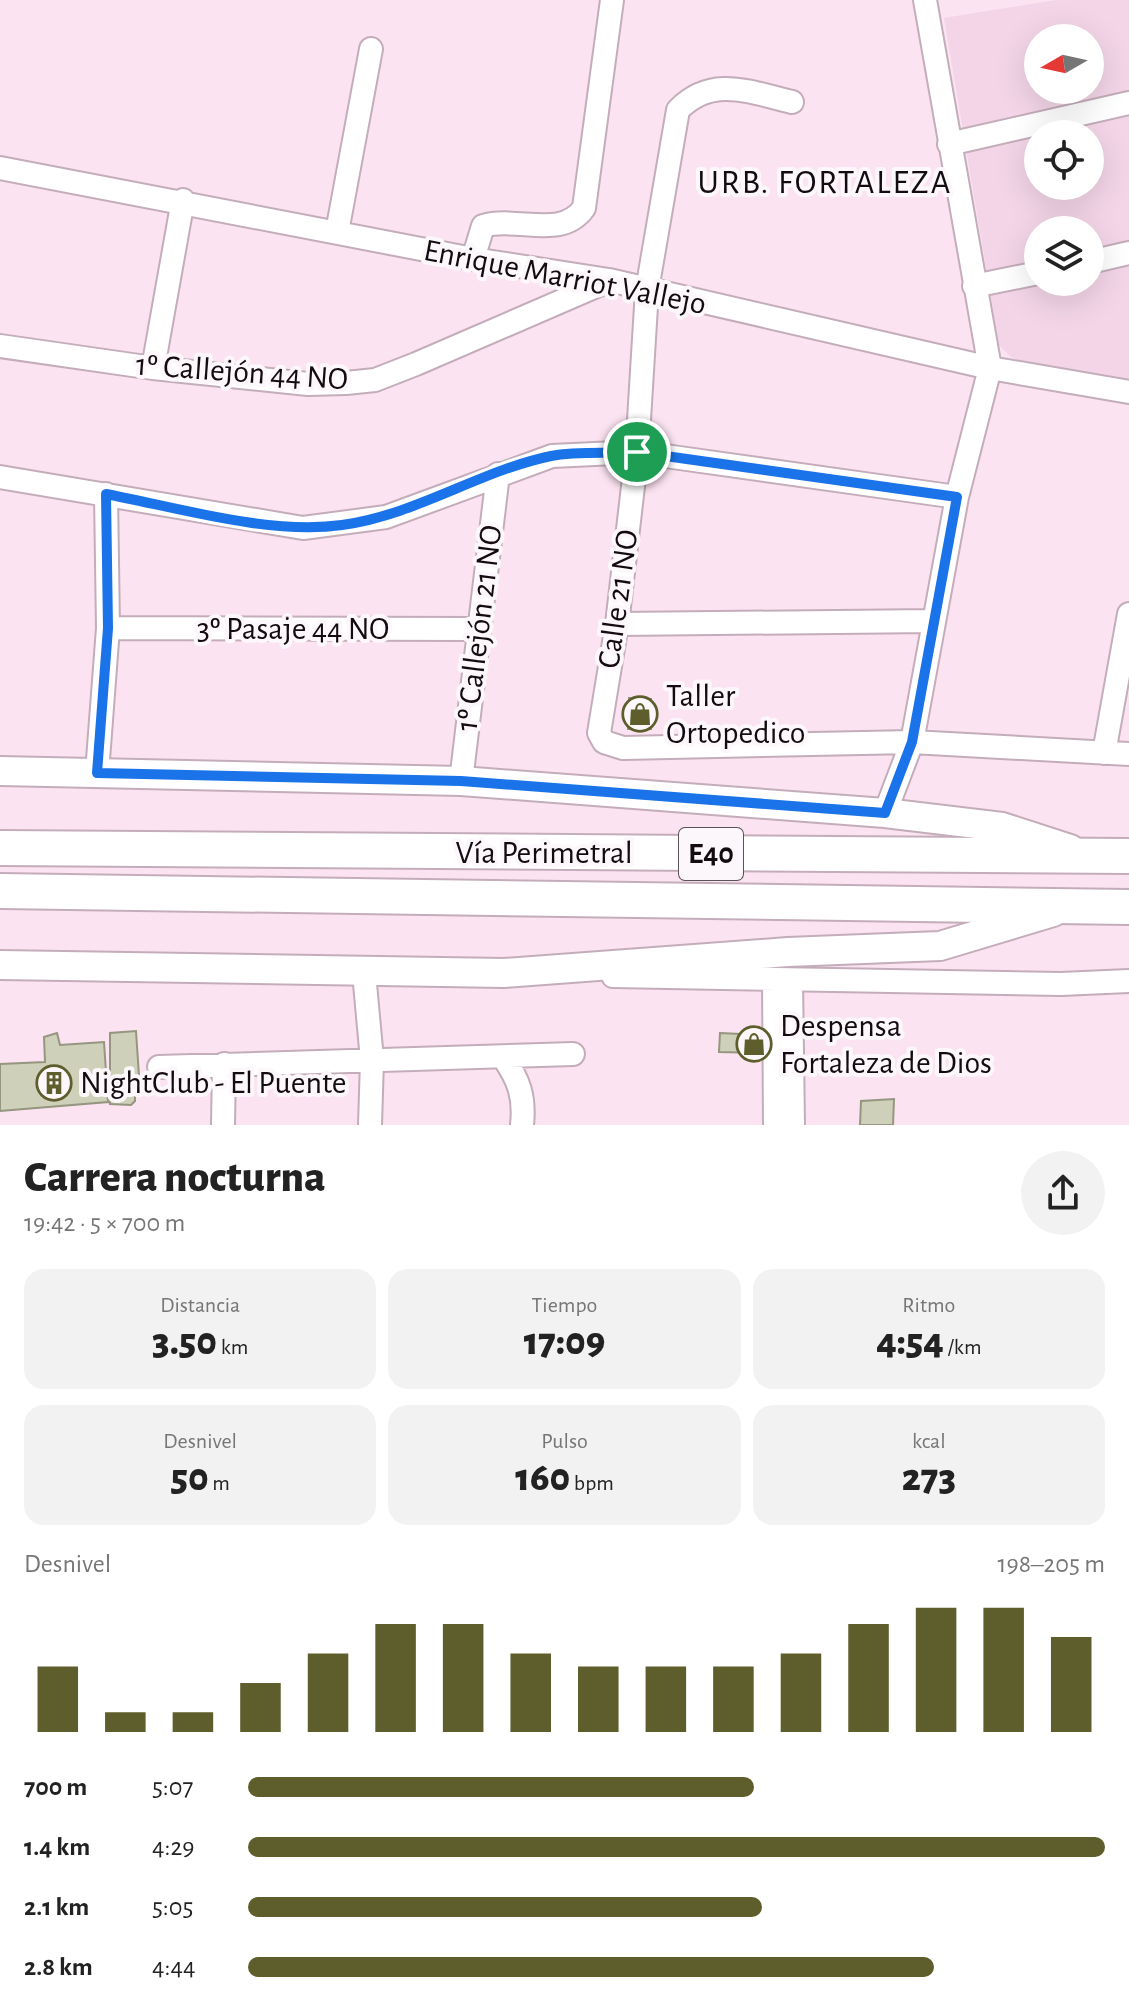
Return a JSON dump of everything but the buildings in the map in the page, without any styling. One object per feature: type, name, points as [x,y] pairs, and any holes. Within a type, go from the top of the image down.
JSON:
[{"type":"highway","name":"Vía Perimetral","points":[[0,848],[1129,856]]},
{"type":"highway","name":"Vía Perimetral","points":[[0,891],[1129,907]]},
{"type":"main road","name":"Vía Perimetral","points":[[0,771],[461,781],[885,813],[1002,827],[1088,855]]},
{"type":"main road","name":"Vía Perimetral","points":[[0,965],[504,973],[788,952],[940,946],[1073,906]]},
{"type":"street","points":[[473,259],[483,226],[504,220],[560,226],[576,219],[584,208],[612,0]]},
{"type":"street","points":[[885,813],[912,742],[957,497],[990,368],[925,0]]},
{"type":"street","points":[[337,232],[371,49]]},
{"type":"street","name":"Calle 21 NO","points":[[792,102],[710,88],[693,94],[678,110],[647,290],[637,452],[617,624],[599,733],[604,742],[623,748],[912,742]]},
{"type":"street","points":[[949,144],[1129,103]]},
{"type":"street","name":"Enrique Marriot Vallejo","points":[[0,168],[183,200],[473,259],[609,280],[990,368],[1129,392]]},
{"type":"street","points":[[153,368],[183,200]]},
{"type":"street","points":[[1104,259],[1129,253]]},
{"type":"street","points":[[974,286],[1024,276]]},
{"type":"street","name":"1º Callejón 44 NO","points":[[0,346],[153,368],[308,384],[375,380],[609,280]]},
{"type":"street","points":[[0,477],[268,524],[315,527],[386,517],[552,456],[637,452],[957,497]]},
{"type":"street","name":"1º Callejón 21 NO","points":[[461,781],[498,474]]},
{"type":"street","points":[[97,773],[108,628],[106,494]]},
{"type":"street","points":[[1104,753],[1129,614]]},
{"type":"street","points":[[617,624],[934,621]]},
{"type":"street","name":"3º Pasaje 44 NO","points":[[108,628],[478,629]]},
{"type":"street","points":[[912,742],[1129,754]]},
{"type":"street","points":[[364,973],[372,1060],[370,1125]]},
{"type":"street","name":"Vía Perimetral","points":[[504,973],[782,980],[1129,981]]},
{"type":"street","points":[[775,1125],[782,980]]},
{"type":"street","points":[[782,980],[793,1125]]},
{"type":"street","points":[[159,1067],[573,1054]]},
{"type":"street","points":[[503,1057],[517,1076],[524,1103],[522,1125]]},
{"type":"street","points":[[223,1125],[224,1064]]},
{"type":"shaded area","points":[[1056,0],[1129,0],[1129,379],[1024,363],[1011,357],[999,345],[944,18]]},
{"type":"place","name":"Taller Ortopedico","points":[[640,714]]},
{"type":"place","name":"Despensa Fortaleza de Dios","points":[[754,1044]]},
{"type":"place","name":"NightClub - El Puente","points":[[54,1083]]},
{"type":"district","name":"URB. FORTALEZA","points":[[825,183]]},
{"type":"route","points":[[637,452],[957,497],[912,742],[885,813],[461,781],[97,773],[108,628],[106,494],[303,528],[386,517],[552,456],[637,452]]}]
